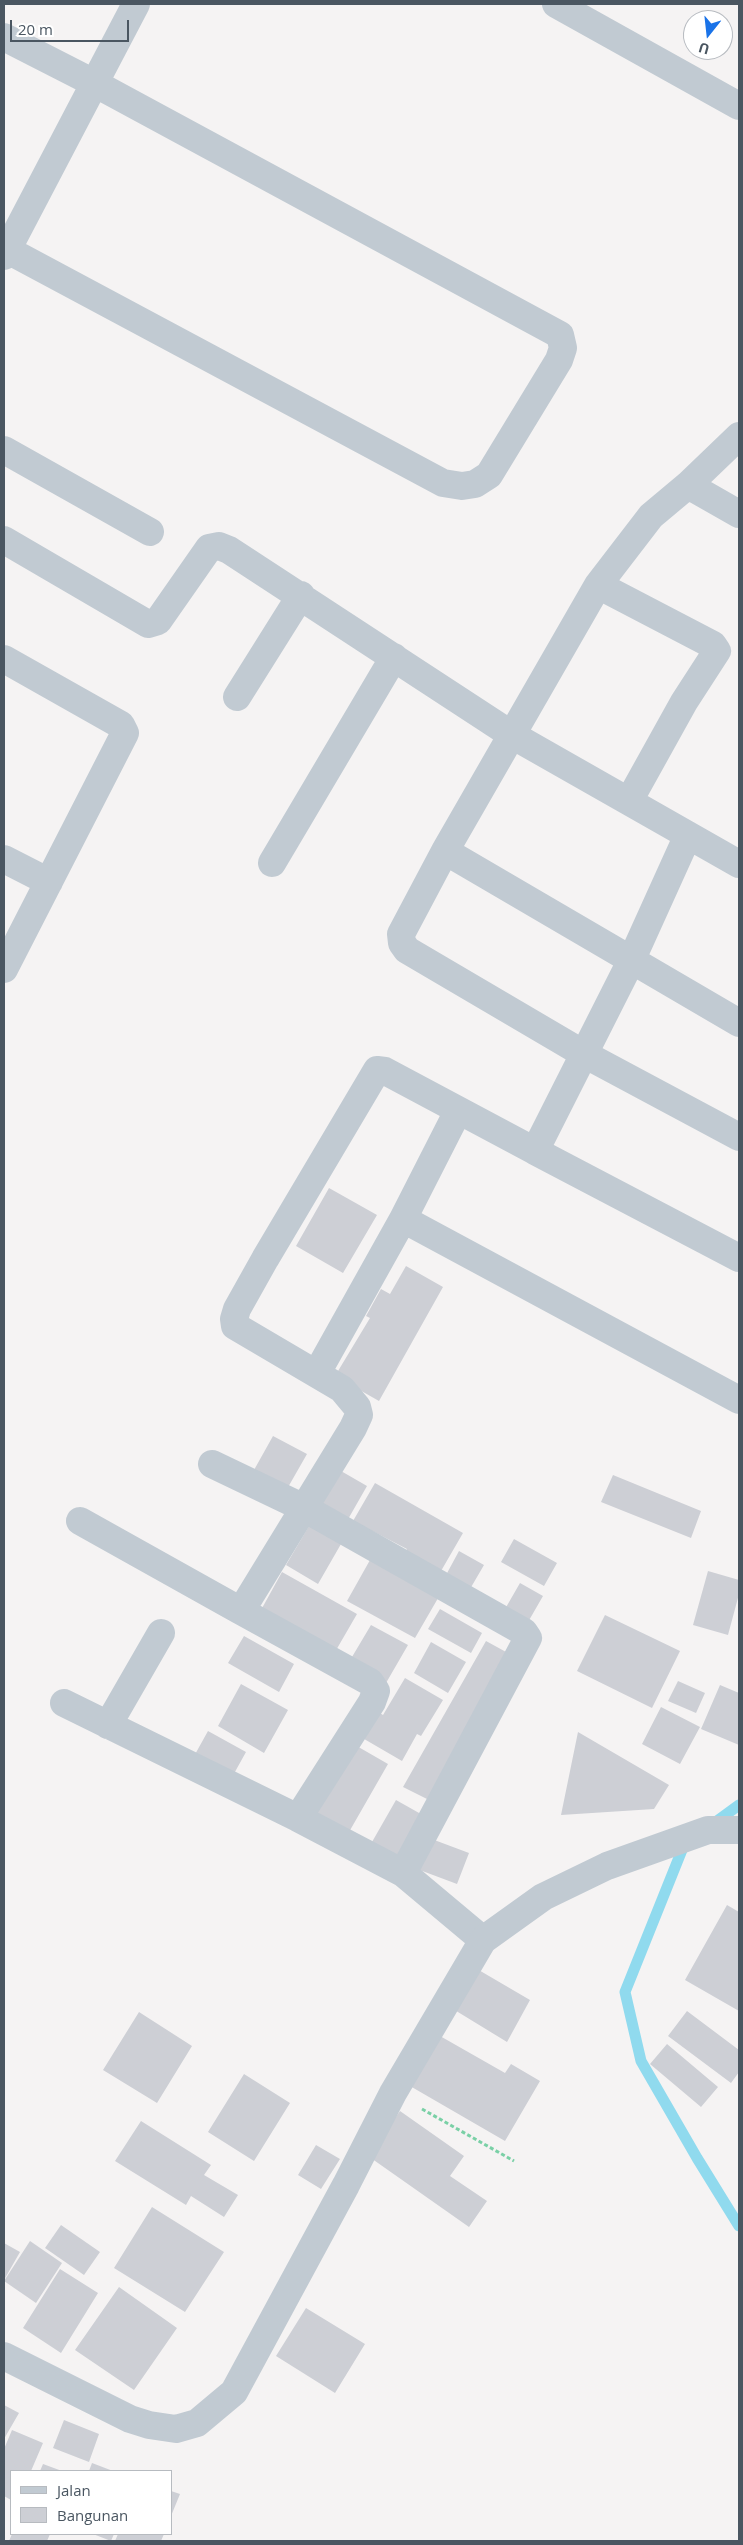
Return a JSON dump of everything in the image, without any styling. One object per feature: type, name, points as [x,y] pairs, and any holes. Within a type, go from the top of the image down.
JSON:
[{"type":"street","points":[[4,37],[94,83],[560,335],[563,348],[558,360],[489,475],[475,484],[462,486],[443,483],[5,251],[94,83],[136,4]]},
{"type":"street","points":[[569,7],[739,106]]},
{"type":"street","points":[[739,436],[688,485],[651,516],[598,585],[445,851],[401,934],[407,950],[584,1054],[739,1137]]},
{"type":"street","points":[[4,450],[150,532]]},
{"type":"street","points":[[688,485],[739,514]]},
{"type":"street","points":[[4,540],[148,624],[158,621],[209,548],[219,546],[301,595],[512,735],[739,864]]},
{"type":"street","points":[[598,585],[712,645],[717,651],[684,702],[629,801]]},
{"type":"street","points":[[237,697],[301,595]]},
{"type":"street","points":[[272,863],[394,657]]},
{"type":"street","points":[[4,659],[122,725],[124,733],[4,969]]},
{"type":"street","points":[[535,1151],[630,961],[688,835]]},
{"type":"street","points":[[445,851],[630,961],[739,1023]]},
{"type":"street","points":[[4,859],[49,882]]},
{"type":"street","points":[[241,1610],[353,1428],[359,1414],[357,1407],[342,1389],[317,1372],[235,1326],[237,1309],[376,1070],[385,1071],[739,1258]]},
{"type":"street","points":[[317,1372],[403,1219],[458,1111]]},
{"type":"street","points":[[403,1219],[739,1400]]},
{"type":"street","points":[[212,1464],[304,1508],[524,1632],[528,1638],[403,1873]]},
{"type":"street","points":[[80,1521],[370,1682],[376,1691],[372,1702],[298,1818]]},
{"type":"street","points":[[108,1725],[161,1633]]},
{"type":"street","points":[[64,1703],[298,1818],[403,1873],[483,1940]]},
{"type":"street","points":[[4,2356],[123,2415],[149,2425],[176,2429],[197,2423],[234,2392],[346,2185],[393,2092],[483,1940],[543,1897],[607,1866],[708,1830],[739,1830]]},
{"type":"path","points":[[393,2092],[514,2161]]},
{"type":"building","points":[[329,1188],[377,1215],[343,1273],[296,1246]]},
{"type":"building","points":[[406,1266],[443,1287],[379,1401],[335,1376],[370,1318],[366,1316],[381,1289],[390,1294]]},
{"type":"building","points":[[273,1436],[307,1454],[287,1489],[254,1470]]},
{"type":"building","points":[[341,1471],[367,1486],[347,1521],[320,1506]]},
{"type":"building","points":[[613,1475],[701,1511],[691,1538],[601,1502]]},
{"type":"building","points":[[375,1483],[463,1533],[441,1571],[406,1551],[407,1549],[353,1521]]},
{"type":"building","points":[[309,1526],[341,1544],[318,1584],[286,1565]]},
{"type":"building","points":[[514,1539],[557,1563],[544,1586],[501,1562]]},
{"type":"building","points":[[459,1551],[484,1565],[470,1589],[446,1575]]},
{"type":"building","points":[[370,1560],[441,1593],[415,1638],[347,1601]]},
{"type":"building","points":[[708,1571],[739,1580],[739,1594],[728,1635],[693,1625]]},
{"type":"building","points":[[282,1572],[357,1614],[335,1652],[261,1610]]},
{"type":"building","points":[[520,1583],[543,1596],[524,1629],[501,1616]]},
{"type":"building","points":[[440,1609],[482,1633],[471,1653],[428,1629]]},
{"type":"building","points":[[605,1615],[680,1651],[652,1708],[577,1671]]},
{"type":"building","points":[[371,1625],[408,1645],[386,1683],[349,1662]]},
{"type":"building","points":[[244,1636],[294,1664],[279,1692],[228,1663]]},
{"type":"building","points":[[486,1641],[517,1658],[435,1803],[403,1787]]},
{"type":"building","points":[[431,1642],[466,1662],[448,1693],[414,1673]]},
{"type":"building","points":[[405,1678],[443,1700],[421,1736],[417,1734],[402,1761],[359,1736],[374,1709],[383,1715]]},
{"type":"building","points":[[678,1681],[705,1693],[696,1713],[668,1701]]},
{"type":"building","points":[[241,1684],[288,1710],[264,1753],[218,1726]]},
{"type":"building","points":[[720,1685],[739,1693],[739,1745],[701,1729]]},
{"type":"building","points":[[661,1707],[700,1727],[680,1764],[642,1744]]},
{"type":"building","points":[[208,1731],[246,1752],[231,1779],[193,1758]]},
{"type":"building","points":[[578,1732],[669,1785],[654,1809],[561,1815]]},
{"type":"building","points":[[355,1745],[388,1764],[349,1832],[312,1811]]},
{"type":"building","points":[[396,1800],[428,1818],[405,1860],[372,1842]]},
{"type":"building","points":[[429,1838],[469,1853],[457,1884],[417,1869]]},
{"type":"building","points":[[727,1905],[739,1912],[739,2011],[685,1980]]},
{"type":"building","points":[[477,1969],[530,2000],[507,2042],[453,2009]]},
{"type":"building","points":[[687,2011],[739,2050],[739,2072],[731,2083],[668,2036]]},
{"type":"building","points":[[139,2012],[192,2046],[157,2103],[103,2070]]},
{"type":"building","points":[[440,2036],[505,2073],[511,2064],[540,2081],[505,2141],[410,2086]]},
{"type":"building","points":[[667,2044],[718,2087],[701,2107],[650,2064]]},
{"type":"building","points":[[244,2074],[290,2103],[254,2161],[208,2132]]},
{"type":"building","points":[[400,2111],[464,2156],[450,2176],[487,2201],[469,2227],[368,2156]]},
{"type":"building","points":[[141,2121],[211,2165],[204,2175],[238,2195],[224,2217],[191,2196],[186,2205],[115,2161]]},
{"type":"building","points":[[316,2145],[340,2159],[321,2189],[298,2175]]},
{"type":"building","points":[[152,2207],[224,2252],[185,2312],[114,2268]]},
{"type":"building","points":[[61,2225],[100,2252],[84,2275],[45,2248]]},
{"type":"building","points":[[30,2241],[62,2263],[36,2303],[4,2281]]},
{"type":"building","points":[[4,2243],[20,2252],[4,2280]]},
{"type":"building","points":[[60,2269],[98,2293],[61,2353],[23,2328]]},
{"type":"building","points":[[119,2287],[177,2328],[134,2390],[75,2350]]},
{"type":"building","points":[[306,2308],[365,2344],[335,2393],[276,2356]]},
{"type":"building","points":[[4,2405],[19,2413],[4,2439]]},
{"type":"building","points":[[64,2420],[99,2434],[89,2462],[53,2448]]},
{"type":"building","points":[[12,2430],[43,2443],[31,2470],[10,2470],[10,2499],[4,2496],[4,2449]]},
{"type":"building","points":[[92,2463],[110,2470],[89,2470]]},
{"type":"building","points":[[43,2464],[59,2470],[40,2470]]},
{"type":"building","points":[[172,2491],[180,2494],[172,2514]]},
{"type":"building","points":[[12,2535],[50,2535],[47,2541],[9,2541]]},
{"type":"building","points":[[96,2535],[114,2535],[111,2541]]},
{"type":"building","points":[[118,2535],[164,2535],[161,2541],[115,2541]]},
{"type":"waterway","points":[[713,1824],[739,1805]]},
{"type":"waterway","points":[[688,1842],[684,1845],[625,1992],[641,2061],[739,2226]]}]
